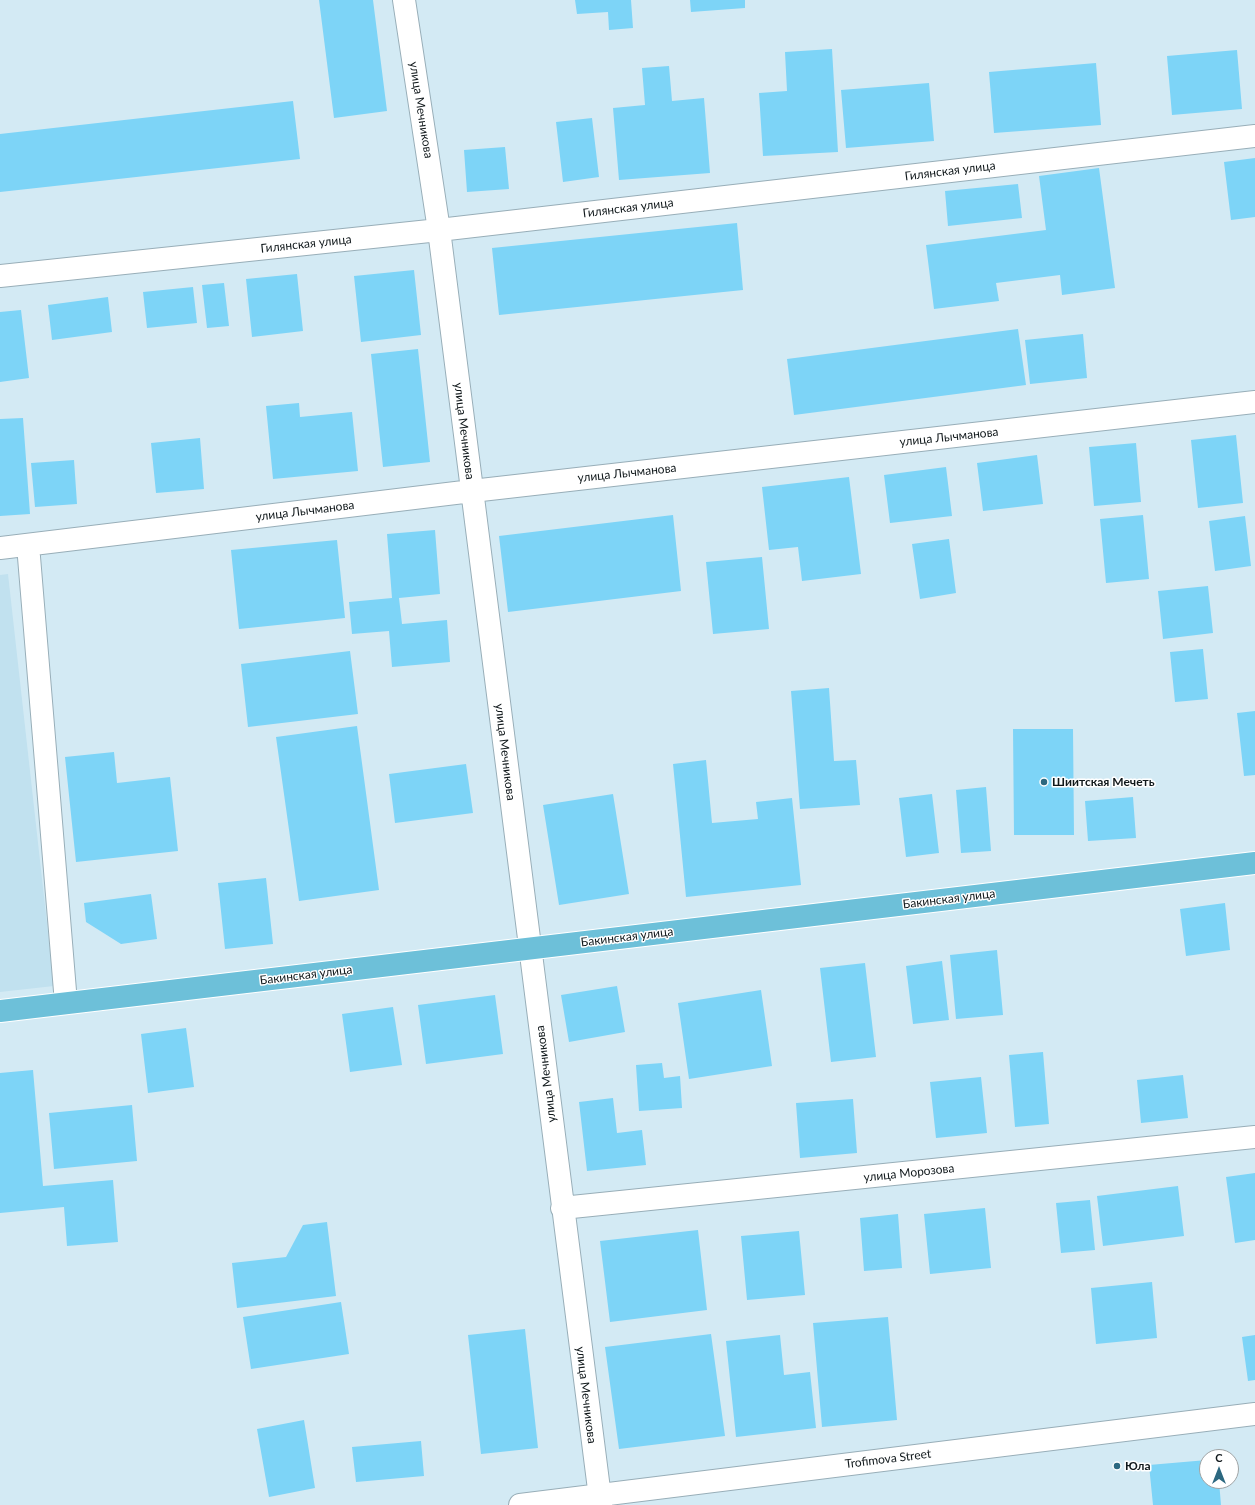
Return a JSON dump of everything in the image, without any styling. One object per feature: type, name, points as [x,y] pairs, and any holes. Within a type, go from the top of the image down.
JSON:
[{"type":"main road","name":"Бакинская улица","points":[[0,1011],[1255,863]]},
{"type":"street","name":"улица Мечникова","points":[[404,0],[439,230],[600,1500]]},
{"type":"street","name":"Гилянская улица","points":[[0,276],[439,230],[1255,136]]},
{"type":"street","name":"улица Лычманова","points":[[0,548],[472,491],[1255,402]]},
{"type":"street","points":[[28,545],[66,1003]]},
{"type":"street","name":"улица Морозова","points":[[562,1208],[1255,1137]]},
{"type":"street","name":"Trofimova Street","points":[[520,1505],[600,1500],[1255,1414]]},
{"type":"shaded area","points":[[8,574],[54,986],[0,992],[0,575]]},
{"type":"building","points":[[319,0],[373,0],[387,111],[334,118]]},
{"type":"building","points":[[575,0],[631,0],[633,28],[609,30],[608,12],[577,14]]},
{"type":"building","points":[[690,0],[745,0],[745,8],[691,12]]},
{"type":"building","points":[[832,49],[838,152],[763,156],[759,93],[787,91],[785,52]]},
{"type":"building","points":[[1237,50],[1242,109],[1172,115],[1167,56]]},
{"type":"building","points":[[1096,63],[1101,125],[994,133],[989,72]]},
{"type":"building","points":[[669,66],[672,101],[704,98],[710,173],[619,180],[613,108],[645,105],[642,68]]},
{"type":"building","points":[[929,83],[934,141],[846,148],[841,90]]},
{"type":"building","points":[[293,101],[300,159],[0,192],[0,134]]},
{"type":"building","points":[[592,118],[599,177],[563,182],[556,122]]},
{"type":"building","points":[[505,147],[509,189],[467,192],[464,150]]},
{"type":"building","points":[[1255,158],[1255,217],[1231,220],[1224,162]]},
{"type":"building","points":[[1099,168],[1115,288],[1062,295],[1060,275],[996,283],[999,301],[934,309],[926,245],[1046,230],[1039,176]]},
{"type":"building","points":[[1018,184],[1022,218],[948,226],[945,191]]},
{"type":"building","points":[[737,223],[743,290],[499,315],[492,248]]},
{"type":"building","points":[[414,270],[421,335],[361,342],[354,276]]},
{"type":"building","points":[[297,274],[303,331],[252,337],[246,279]]},
{"type":"building","points":[[224,283],[229,326],[207,328],[202,285]]},
{"type":"building","points":[[193,287],[197,323],[147,328],[143,292]]},
{"type":"building","points":[[108,297],[112,332],[52,340],[48,305]]},
{"type":"building","points":[[21,310],[29,378],[0,382],[0,312]]},
{"type":"building","points":[[1018,329],[1026,385],[794,415],[787,359]]},
{"type":"building","points":[[1083,334],[1087,378],[1030,384],[1025,340]]},
{"type":"building","points":[[418,349],[430,462],[383,467],[371,354]]},
{"type":"building","points":[[299,403],[300,417],[352,412],[358,471],[273,479],[266,406]]},
{"type":"building","points":[[23,418],[30,514],[0,516],[0,419]]},
{"type":"building","points":[[1236,435],[1243,503],[1198,508],[1191,440]]},
{"type":"building","points":[[200,438],[204,489],[156,493],[151,443]]},
{"type":"building","points":[[1136,443],[1141,502],[1094,506],[1089,447]]},
{"type":"building","points":[[1037,455],[1043,504],[983,511],[977,463]]},
{"type":"building","points":[[74,460],[77,504],[35,507],[31,463]]},
{"type":"building","points":[[946,467],[952,516],[890,523],[884,475]]},
{"type":"building","points":[[849,477],[861,574],[802,581],[798,547],[769,550],[762,487]]},
{"type":"building","points":[[673,515],[681,591],[508,612],[499,536]]},
{"type":"building","points":[[1143,515],[1149,579],[1106,583],[1100,519]]},
{"type":"building","points":[[1245,516],[1251,566],[1215,571],[1209,521]]},
{"type":"building","points":[[435,530],[440,594],[399,598],[402,624],[447,620],[450,662],[392,667],[389,631],[352,634],[349,602],[392,598],[387,534]]},
{"type":"building","points":[[949,539],[956,593],[920,599],[912,544]]},
{"type":"building","points":[[337,540],[345,618],[239,629],[231,550]]},
{"type":"building","points":[[762,557],[769,629],[713,634],[706,562]]},
{"type":"building","points":[[1208,586],[1213,633],[1163,639],[1158,591]]},
{"type":"building","points":[[1203,649],[1208,699],[1175,702],[1170,652]]},
{"type":"building","points":[[350,651],[358,714],[248,727],[241,664]]},
{"type":"building","points":[[829,688],[834,761],[856,760],[860,805],[800,809],[791,691]]},
{"type":"building","points":[[1255,711],[1255,775],[1244,776],[1237,713]]},
{"type":"building","points":[[357,726],[379,890],[299,901],[276,737]]},
{"type":"building","name":"Шиитская Мечеть","points":[[1013,729],[1073,729],[1074,835],[1014,835]]},
{"type":"building","points":[[114,752],[117,783],[170,777],[178,851],[76,862],[65,757]]},
{"type":"building","points":[[706,760],[712,823],[758,819],[756,802],[792,798],[801,885],[686,897],[673,764]]},
{"type":"building","points":[[466,764],[473,813],[395,823],[389,774]]},
{"type":"building","points":[[986,787],[991,851],[961,853],[956,790]]},
{"type":"building","points":[[613,794],[629,894],[559,905],[543,805]]},
{"type":"building","points":[[932,794],[939,853],[906,857],[899,798]]},
{"type":"building","points":[[1133,797],[1136,838],[1088,841],[1085,801]]},
{"type":"building","points":[[266,878],[273,944],[225,949],[218,883]]},
{"type":"building","points":[[151,894],[157,939],[121,944],[86,922],[84,903]]},
{"type":"building","points":[[1225,903],[1230,950],[1186,956],[1180,909]]},
{"type":"building","points":[[997,950],[1003,1015],[956,1019],[950,955]]},
{"type":"building","points":[[942,961],[949,1020],[913,1024],[906,966]]},
{"type":"building","points":[[865,963],[876,1057],[831,1062],[820,968]]},
{"type":"building","points":[[617,986],[625,1032],[569,1042],[561,995]]},
{"type":"building","points":[[761,990],[772,1066],[689,1079],[678,1003]]},
{"type":"building","points":[[495,995],[503,1054],[426,1064],[418,1005]]},
{"type":"building","points":[[393,1007],[402,1065],[350,1072],[342,1014]]},
{"type":"building","points":[[186,1028],[194,1087],[148,1093],[141,1034]]},
{"type":"building","points":[[1043,1052],[1049,1124],[1015,1127],[1009,1055]]},
{"type":"building","points":[[662,1063],[664,1078],[680,1076],[682,1108],[639,1111],[636,1065]]},
{"type":"building","points":[[33,1070],[43,1186],[113,1180],[118,1242],[67,1246],[64,1207],[0,1213],[0,1073]]},
{"type":"building","points":[[1183,1075],[1188,1118],[1141,1123],[1137,1080]]},
{"type":"building","points":[[981,1077],[987,1133],[936,1138],[930,1082]]},
{"type":"building","points":[[613,1098],[617,1133],[642,1130],[646,1165],[587,1171],[579,1102]]},
{"type":"building","points":[[853,1099],[857,1153],[800,1158],[796,1103]]},
{"type":"building","points":[[132,1105],[137,1161],[54,1169],[49,1113]]},
{"type":"building","points":[[1255,1173],[1255,1240],[1235,1243],[1226,1177]]},
{"type":"building","points":[[1178,1186],[1184,1236],[1103,1246],[1097,1196]]},
{"type":"building","points":[[1090,1200],[1095,1250],[1061,1253],[1056,1203]]},
{"type":"building","points":[[985,1208],[991,1268],[930,1274],[924,1214]]},
{"type":"building","points":[[898,1214],[902,1268],[864,1271],[860,1218]]},
{"type":"building","points":[[327,1222],[336,1296],[237,1308],[232,1263],[286,1257],[303,1225]]},
{"type":"building","points":[[698,1230],[707,1310],[610,1322],[600,1241]]},
{"type":"building","points":[[799,1231],[805,1295],[747,1300],[741,1236]]},
{"type":"building","points":[[1152,1282],[1157,1338],[1096,1344],[1091,1288]]},
{"type":"building","points":[[341,1302],[349,1354],[251,1369],[243,1317]]},
{"type":"building","points":[[888,1317],[897,1420],[822,1427],[813,1323]]},
{"type":"building","points":[[525,1329],[538,1448],[481,1454],[468,1335]]},
{"type":"building","points":[[711,1334],[725,1436],[619,1449],[605,1347]]},
{"type":"building","points":[[780,1335],[784,1375],[810,1372],[816,1428],[736,1437],[726,1341]]},
{"type":"building","points":[[1255,1335],[1255,1380],[1248,1381],[1242,1337]]},
{"type":"building","points":[[304,1420],[315,1488],[269,1497],[257,1429]]},
{"type":"building","points":[[421,1441],[424,1476],[356,1482],[352,1447]]},
{"type":"building","points":[[1199,1461],[1199,1489],[1220,1489],[1221,1505],[1153,1505],[1149,1465]]},
{"type":"place","name":"Шиитская Мечеть","points":[[1044,782]]},
{"type":"place","name":"Юла","points":[[1117,1466]]}]
